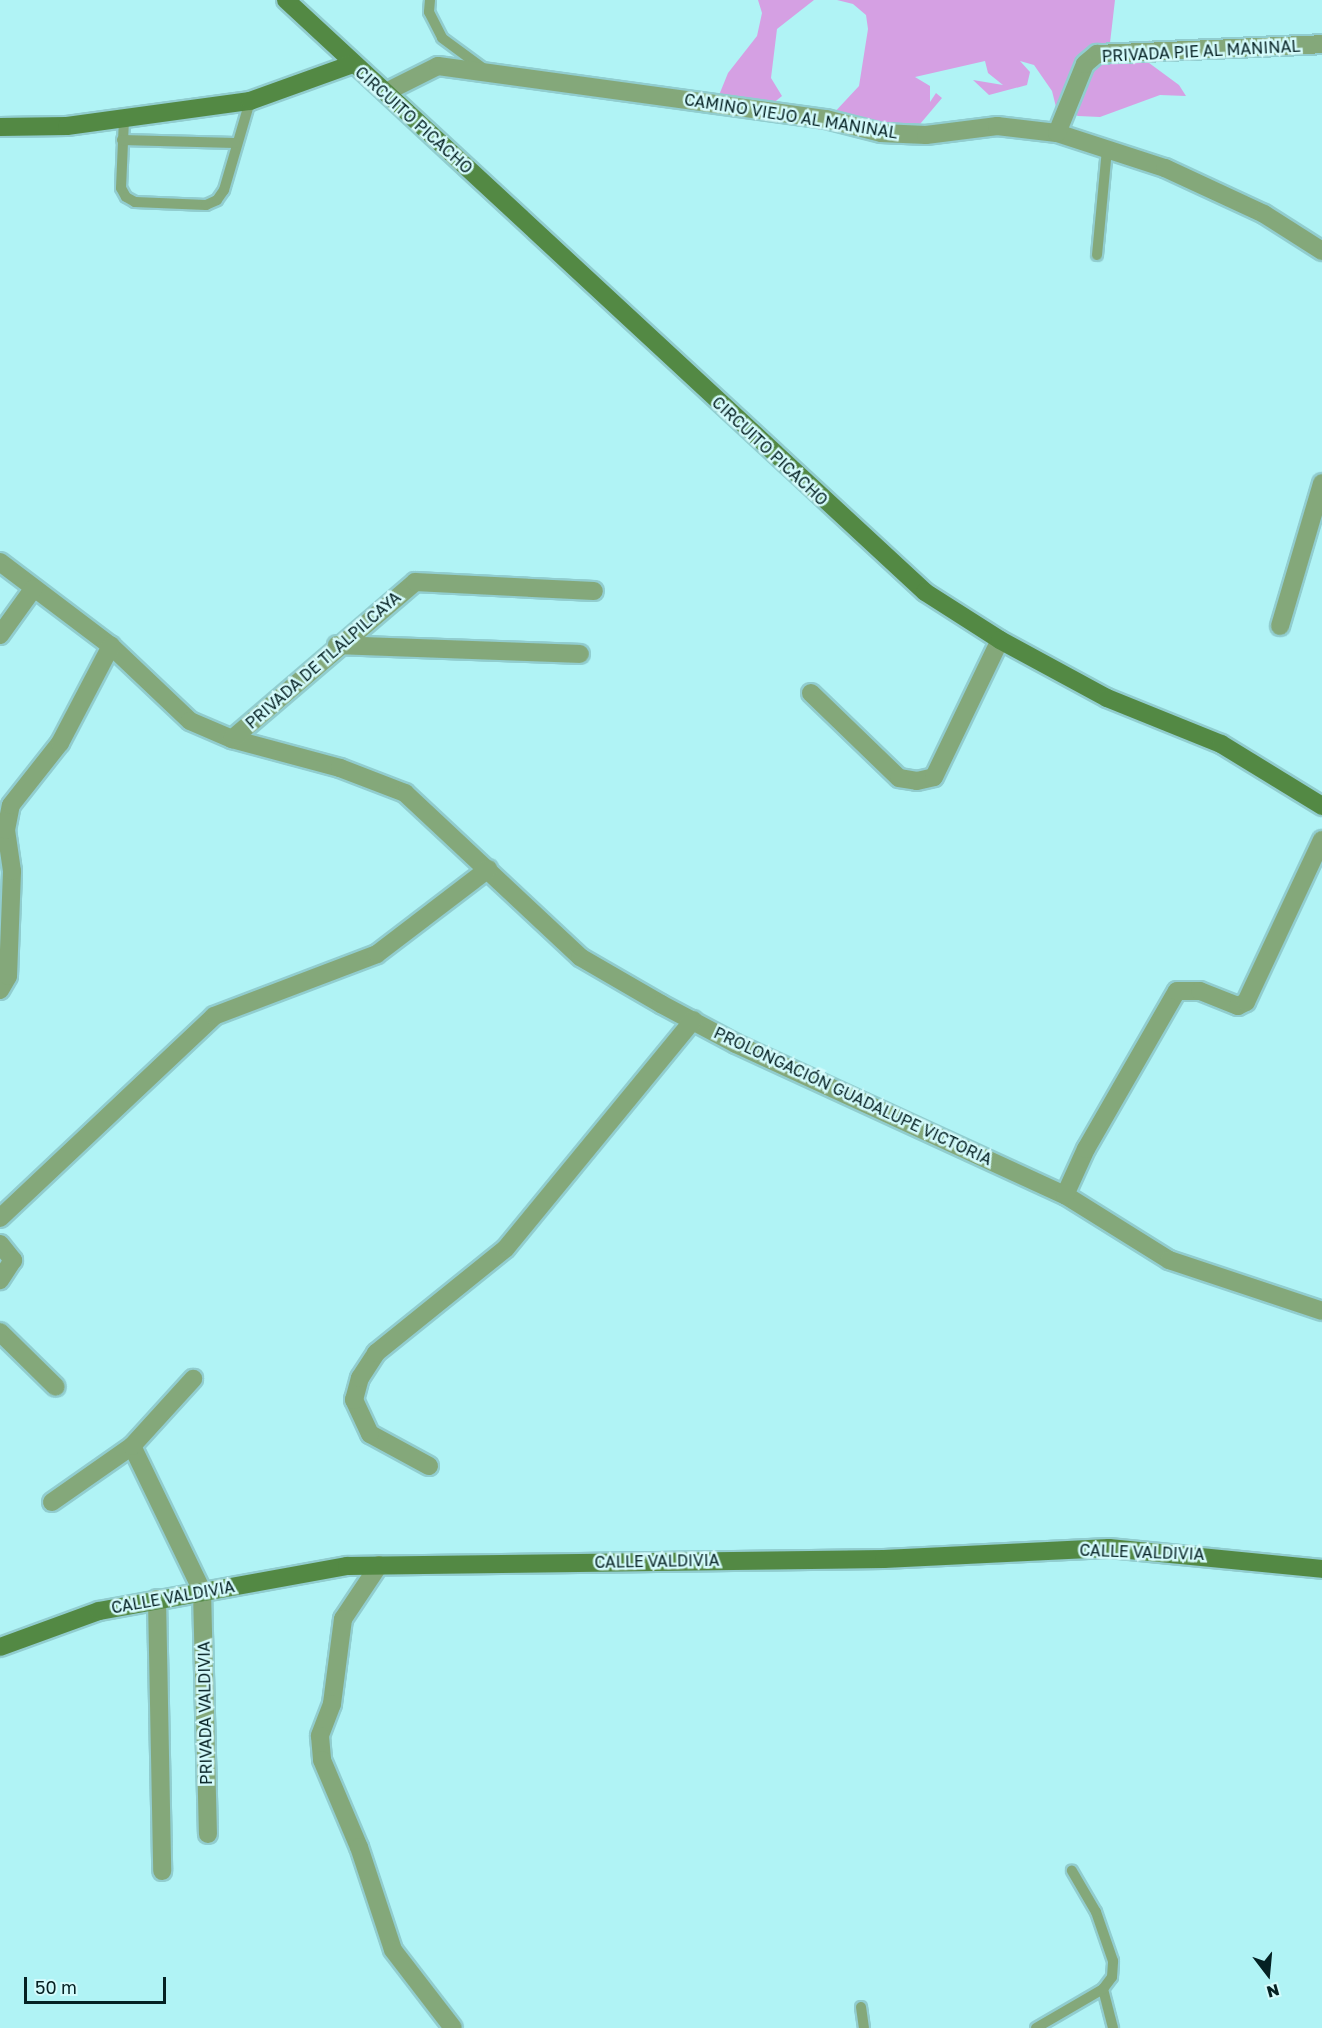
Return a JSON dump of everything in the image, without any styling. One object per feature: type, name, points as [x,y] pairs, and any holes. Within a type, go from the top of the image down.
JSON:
[{"type":"main road","name":"CIRCUITO PICACHO","points":[[286,0],[837,514],[925,591],[1000,640],[1107,698],[1221,744],[1322,806]]},
{"type":"main road","points":[[0,127],[124,119],[250,101],[353,64]]},
{"type":"main road","name":"CALLE VALDIVIA","points":[[0,1647],[99,1611],[202,1591],[379,1564],[884,1559],[1109,1548],[1322,1569]]},
{"type":"street","name":"PRIVADA PIE AL MANINAL","points":[[1056,134],[1085,64],[1097,54],[1322,44]]},
{"type":"street","name":"CAMINO VIEJO AL MANINAL","points":[[386,92],[438,66],[826,119],[881,133],[926,135],[997,126],[1056,134],[1166,168],[1254,209],[1322,250]]},
{"type":"street","points":[[1280,626],[1322,483]]},
{"type":"street","name":"PROLONGACIÓN GUADALUPE VICTORIA","points":[[0,562],[111,646],[190,721],[232,739],[340,768],[405,793],[580,957],[736,1044],[1065,1195],[1169,1260],[1322,1311]]},
{"type":"street","name":"PRIVADA DE TLALPILCAYA","points":[[232,739],[337,645],[416,582],[594,591]]},
{"type":"street","points":[[0,635],[33,589]]},
{"type":"street","points":[[811,693],[899,778],[917,781],[934,777],[1000,640]]},
{"type":"street","points":[[337,645],[580,654]]},
{"type":"street","points":[[0,990],[8,976],[12,871],[6,830],[11,805],[60,743],[111,646]]},
{"type":"street","points":[[1065,1195],[1086,1149],[1177,991],[1200,991],[1238,1006],[1246,1002],[1322,840]]},
{"type":"street","points":[[0,1218],[214,1016],[378,954],[488,869]]},
{"type":"street","points":[[429,1466],[369,1434],[354,1400],[360,1378],[376,1353],[506,1248],[693,1020]]},
{"type":"street","points":[[0,1244],[13,1260],[0,1280]]},
{"type":"street","points":[[0,1332],[56,1387]]},
{"type":"street","points":[[52,1502],[132,1446],[193,1379]]},
{"type":"street","points":[[132,1446],[202,1591]]},
{"type":"street","points":[[379,1564],[343,1619],[332,1704],[320,1736],[322,1760],[359,1847],[393,1950],[453,2028]]},
{"type":"street","name":"PRIVADA VALDIVIA","points":[[202,1591],[208,1834]]},
{"type":"street","points":[[157,1599],[162,1871]]},
{"type":"lane","points":[[430,0],[429,12],[442,38],[489,73]]},
{"type":"lane","points":[[124,119],[121,188],[126,197],[135,202],[206,204],[217,200],[224,190],[236,142],[250,101]]},
{"type":"lane","points":[[122,140],[236,142]]},
{"type":"lane","points":[[1097,255],[1107,150]]},
{"type":"lane","points":[[1036,2028],[1103,1989],[1112,1977],[1113,1961],[1096,1912],[1072,1870]]},
{"type":"lane","points":[[1103,1989],[1113,2028]]},
{"type":"lane","points":[[861,2007],[864,2028]]},
{"type":"shaded area","points":[[758,0],[814,0],[777,29],[771,78],[782,96],[760,114],[711,115],[728,73],[757,36],[762,13]]},
{"type":"shaded area","points":[[837,0],[1115,0],[1110,43],[1146,54],[1149,40],[1156,50],[1145,60],[1179,85],[1186,96],[1160,95],[1100,117],[1078,116],[1056,107],[1052,91],[1034,65],[1020,61],[1030,72],[1027,85],[989,95],[973,80],[1003,85],[988,73],[985,61],[915,77],[930,86],[930,102],[936,93],[942,98],[915,130],[843,124],[818,130],[859,86],[868,29],[866,15],[853,4]]}]
